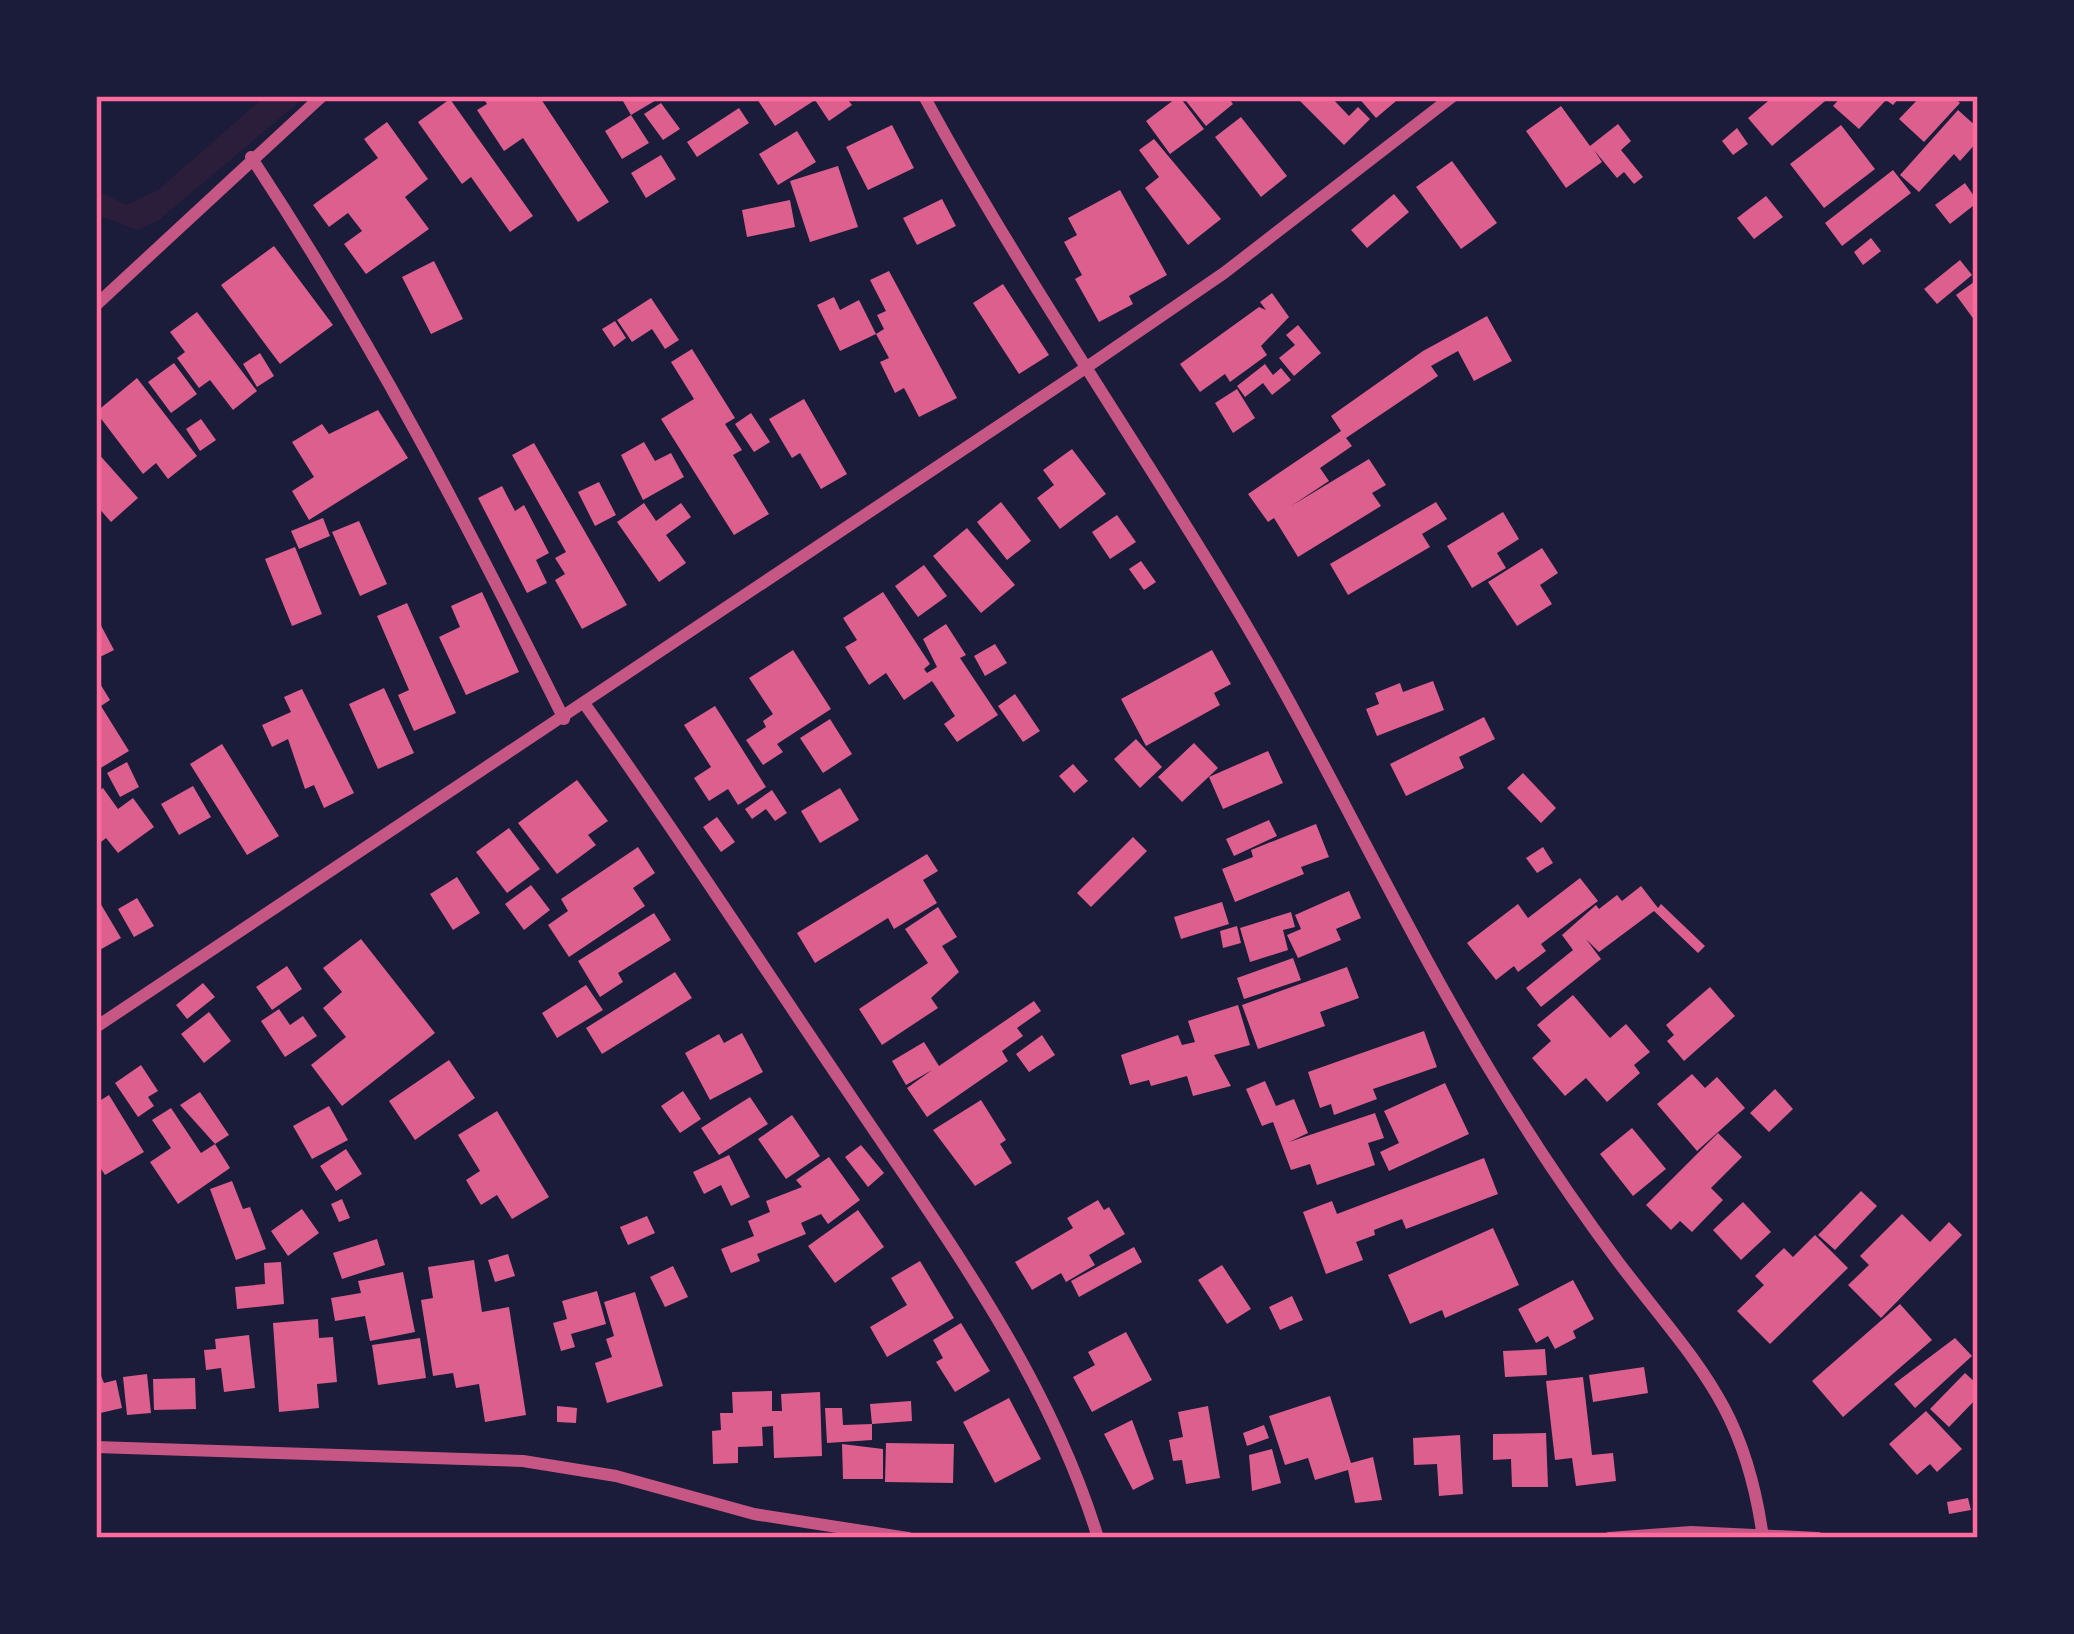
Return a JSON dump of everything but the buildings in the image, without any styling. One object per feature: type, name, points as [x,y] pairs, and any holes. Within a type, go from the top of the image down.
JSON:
[{"type":"street","points":[[96,304],[322,96]]},
{"type":"street","points":[[924,96],[1023,274],[1232,601],[1327,763],[1487,1066],[1564,1186],[1719,1394],[1751,1468],[1763,1536]]},
{"type":"street","points":[[96,1027],[586,706],[1224,273],[1453,96]]},
{"type":"street","points":[[251,157],[344,298],[421,432],[564,719]]},
{"type":"street","points":[[586,706],[883,1145],[1041,1390],[1076,1467],[1098,1538]]},
{"type":"street","points":[[96,1447],[523,1460],[616,1476],[778,1518],[908,1538]]},
{"type":"street","points":[[1609,1538],[1818,1538]]},
{"type":"shaded area","points":[[265,96],[306,96],[159,220],[138,230],[96,215],[96,190],[126,205],[158,190]]}]
